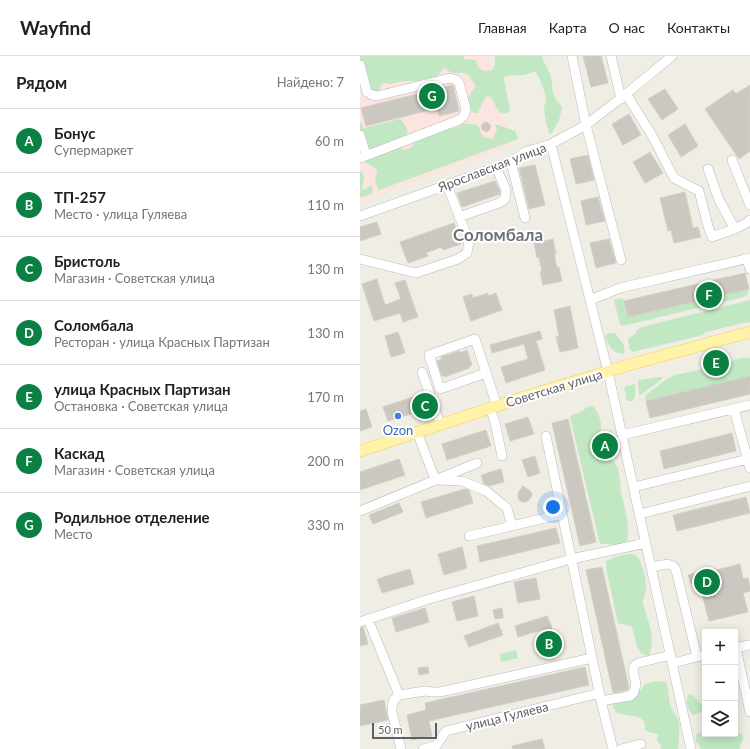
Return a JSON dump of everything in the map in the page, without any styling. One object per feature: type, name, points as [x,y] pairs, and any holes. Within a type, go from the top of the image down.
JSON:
[{"type":"main road","name":"Советская улица","points":[[360,451],[440,424],[632,364],[750,332]]},
{"type":"street","points":[[572,56],[586,125],[620,260]]},
{"type":"street","points":[[611,56],[623,96],[653,137],[674,178],[699,191],[712,237],[735,229],[750,220]]},
{"type":"street","name":"Ярославская улица","points":[[360,216],[511,162],[525,152],[551,144],[586,125],[672,56]]},
{"type":"street","points":[[360,65],[367,92],[372,95],[377,96],[450,78],[459,83],[466,109],[464,116],[459,120],[363,157],[360,135]]},
{"type":"street","points":[[551,144],[608,372],[692,749]]},
{"type":"street","points":[[732,160],[750,205]]},
{"type":"street","points":[[511,162],[525,218]]},
{"type":"street","points":[[459,217],[499,203],[505,199],[506,190],[496,167]]},
{"type":"street","points":[[708,169],[719,200],[735,229]]},
{"type":"street","points":[[360,259],[416,273],[458,259],[467,253],[469,241],[447,185]]},
{"type":"street","points":[[590,300],[620,288],[749,258],[750,269]]},
{"type":"street","points":[[440,389],[429,355],[474,339],[486,373],[494,407],[495,422],[502,456]]},
{"type":"street","points":[[422,372],[440,424]]},
{"type":"street","points":[[429,393],[486,373]]},
{"type":"street","points":[[622,435],[734,410],[750,405]]},
{"type":"street","points":[[634,487],[749,463],[734,410]]},
{"type":"street","points":[[417,432],[435,479]]},
{"type":"street","points":[[546,436],[600,697],[614,749]]},
{"type":"street","points":[[360,511],[477,463]]},
{"type":"street","points":[[435,479],[462,481],[486,491],[507,508],[512,526]]},
{"type":"street","points":[[640,514],[750,486]]},
{"type":"street","points":[[470,536],[562,514]]},
{"type":"street","points":[[399,695],[364,621],[429,599],[571,559],[646,543]]},
{"type":"street","points":[[651,567],[670,564],[674,566],[701,656],[672,659]]},
{"type":"street","points":[[738,648],[750,645]]},
{"type":"street","points":[[738,657],[750,712]]},
{"type":"street","points":[[401,749],[392,712],[394,700],[399,695],[425,690],[440,692],[592,658]]},
{"type":"street","name":"улица Гуляева","points":[[423,749],[436,746],[446,730],[600,697],[630,696],[634,692],[636,684],[633,671],[634,666],[638,663],[672,659]]},
{"type":"street","points":[[621,749],[641,744]]},
{"type":"shaded area","points":[[360,56],[488,56],[510,145],[360,202]]},
{"type":"green space","points":[[360,56],[463,56],[464,59],[476,61],[480,69],[486,71],[492,70],[495,63],[495,56],[542,56],[551,77],[553,93],[562,108],[559,120],[551,134],[549,133],[544,109],[546,98],[542,84],[536,72],[504,77],[510,110],[507,113],[499,111],[492,99],[487,96],[478,113],[473,113],[468,104],[468,99],[476,86],[469,76],[463,73],[448,71],[445,68],[438,76],[426,81],[403,81],[391,84],[384,83],[381,84],[379,91],[373,93],[360,71]]},
{"type":"green space","points":[[400,119],[406,126],[407,131],[405,140],[400,148],[403,150],[409,149],[418,136],[459,127],[463,124],[474,124],[478,126],[483,137],[493,139],[497,129],[495,125],[499,125],[515,131],[518,139],[379,190],[375,180],[377,171],[370,165],[360,160],[360,123],[361,122],[364,128]]},
{"type":"green space","points":[[360,171],[364,176],[363,190],[370,186],[372,187],[373,193],[360,198]]},
{"type":"green space","points":[[749,289],[748,294],[744,297],[622,326],[620,324],[614,300],[623,298],[628,317]]},
{"type":"green space","points":[[750,300],[750,322],[741,323],[706,332],[703,335],[632,352],[629,348],[628,339],[642,327]]},
{"type":"green space","points":[[608,333],[615,333],[621,340],[624,353],[618,353],[610,346],[605,337]]},
{"type":"green space","points":[[740,358],[750,358],[750,376],[646,401],[645,399],[646,395],[668,378]]},
{"type":"green space","points":[[662,377],[662,379],[639,395],[639,380]]},
{"type":"green space","points":[[634,384],[634,399],[633,401],[627,401],[624,388]]},
{"type":"green space","points":[[589,406],[594,407],[599,415],[601,423],[601,430],[597,444],[598,451],[601,456],[613,461],[617,466],[619,473],[621,492],[627,517],[628,532],[626,542],[620,545],[601,544],[599,540],[570,417]]},
{"type":"green space","points":[[628,554],[638,557],[641,562],[646,582],[643,603],[652,635],[649,655],[644,655],[638,649],[631,626],[618,623],[606,568],[606,561]]},
{"type":"green space","points":[[516,650],[518,658],[501,662],[500,654]]},
{"type":"green space","points":[[657,681],[666,682],[668,687],[669,701],[679,724],[678,749],[661,749],[660,744],[657,741],[658,735],[645,730],[645,725],[640,718],[619,714],[614,709],[612,703],[638,693],[645,684]]},
{"type":"green space","points":[[689,694],[694,696],[702,705],[702,713],[693,715],[686,702]]},
{"type":"green space","points":[[698,733],[702,733],[702,737],[738,737],[738,734],[741,733],[743,740],[740,749],[700,749],[700,746],[696,742],[696,736]]},
{"type":"building","points":[[583,56],[601,56],[608,83],[591,87]]},
{"type":"building","points":[[453,85],[459,111],[439,116],[437,108],[366,126],[361,108]]},
{"type":"building","points":[[750,85],[750,151],[739,159],[705,109],[733,90],[736,94]]},
{"type":"building","points":[[665,89],[678,109],[662,120],[648,99]]},
{"type":"building","points":[[629,114],[641,135],[623,145],[612,124]]},
{"type":"building","points":[[484,123],[488,123],[490,127],[488,131],[484,131],[482,129],[482,125]]},
{"type":"building","points":[[685,124],[698,146],[681,157],[668,135]]},
{"type":"building","points":[[650,152],[663,173],[645,183],[633,162]]},
{"type":"building","points":[[588,155],[594,180],[576,184],[570,159]]},
{"type":"building","points":[[535,165],[545,205],[529,209],[519,168]]},
{"type":"building","points":[[495,181],[500,194],[462,207],[457,193]]},
{"type":"building","points":[[685,192],[693,228],[698,227],[701,237],[674,243],[671,230],[668,231],[660,198]]},
{"type":"building","points":[[598,197],[605,221],[586,225],[581,201]]},
{"type":"building","points":[[377,222],[381,234],[360,241],[360,227]]},
{"type":"building","points":[[454,223],[461,244],[443,250],[441,247],[426,253],[428,256],[408,263],[400,242]]},
{"type":"building","points":[[553,239],[557,268],[559,267],[562,281],[543,285],[539,257],[537,258],[534,243]]},
{"type":"building","points":[[609,239],[616,263],[596,268],[590,243]]},
{"type":"building","points":[[745,273],[749,289],[628,317],[624,301]]},
{"type":"building","points":[[377,279],[385,305],[401,299],[395,283],[405,280],[418,317],[403,322],[400,313],[374,321],[362,284]]},
{"type":"building","points":[[488,293],[488,296],[496,293],[502,310],[471,321],[463,297],[472,294],[473,298]]},
{"type":"building","points":[[570,306],[578,348],[560,352],[556,337],[559,336],[554,310]]},
{"type":"building","points":[[540,331],[542,339],[536,341],[545,370],[506,383],[501,367],[528,359],[524,344],[492,353],[490,345]]},
{"type":"building","points":[[398,332],[405,353],[391,357],[385,336]]},
{"type":"building","points":[[467,350],[472,365],[469,368],[444,377],[444,375],[442,376],[437,361],[442,359],[441,357]]},
{"type":"building","points":[[750,376],[750,394],[650,418],[646,401]]},
{"type":"building","points":[[422,394],[427,409],[388,421],[383,407]]},
{"type":"building","points":[[366,409],[372,427],[360,431],[360,411]]},
{"type":"building","points":[[528,417],[534,434],[510,441],[505,424]]},
{"type":"building","points":[[568,419],[596,542],[580,546],[552,423]]},
{"type":"building","points":[[486,430],[491,446],[447,460],[442,444]]},
{"type":"building","points":[[732,433],[736,451],[664,469],[660,451]]},
{"type":"building","points":[[606,435],[610,454],[603,456],[599,436]]},
{"type":"building","points":[[535,456],[540,473],[528,477],[522,460]]},
{"type":"building","points":[[399,459],[405,475],[360,490],[360,472]]},
{"type":"building","points":[[501,469],[504,482],[489,486],[484,484],[481,475]]},
{"type":"building","points":[[523,486],[532,494],[526,502],[519,500],[518,497],[518,493]]},
{"type":"building","points":[[465,489],[469,490],[473,503],[426,518],[421,502]]},
{"type":"building","points":[[746,497],[750,513],[677,531],[673,515]]},
{"type":"building","points":[[399,503],[403,512],[373,524],[369,515]]},
{"type":"building","points":[[556,528],[560,543],[480,562],[477,546]]},
{"type":"building","points":[[462,547],[467,568],[444,575],[438,554]]},
{"type":"building","points":[[740,564],[743,579],[748,578],[750,587],[750,591],[743,593],[748,612],[709,621],[699,582],[691,584],[688,575],[708,570],[708,572]]},
{"type":"building","points":[[602,567],[629,688],[627,690],[613,693],[586,570]]},
{"type":"building","points":[[410,569],[414,584],[382,593],[377,579]]},
{"type":"building","points":[[536,578],[540,599],[518,603],[514,582]]},
{"type":"building","points":[[474,596],[478,616],[457,621],[452,602]]},
{"type":"building","points":[[425,608],[429,622],[396,632],[392,618]]},
{"type":"building","points":[[502,608],[503,618],[495,619],[493,610]]},
{"type":"building","points":[[547,616],[551,625],[555,649],[546,651],[542,630],[518,637],[515,626]]},
{"type":"building","points":[[498,623],[503,635],[469,647],[464,636]]},
{"type":"building","points":[[363,627],[368,644],[360,646],[360,628]]},
{"type":"building","points":[[428,667],[429,673],[419,675],[418,668]]},
{"type":"building","points":[[585,667],[589,685],[429,721],[432,736],[412,740],[407,715],[426,710],[425,703]]},
{"type":"building","points":[[384,700],[388,720],[360,726],[360,705]]},
{"type":"building","points":[[542,739],[545,749],[513,749],[512,746]]},
{"type":"place","name":"Родильное отделение","points":[[432,96]]},
{"type":"place","name":"Каскад","points":[[709,295]]},
{"type":"place","name":"улица Красных Партизан","points":[[716,363]]},
{"type":"place","name":"Бристоль","points":[[425,406]]},
{"type":"place","name":"Ozon","points":[[398,416]]},
{"type":"place","name":"Бонус","points":[[605,446]]},
{"type":"place","name":"Соломбала","points":[[707,582]]},
{"type":"place","name":"ТП-257","points":[[549,644]]},
{"type":"district","name":"Соломбала","points":[[498,234]]}]
